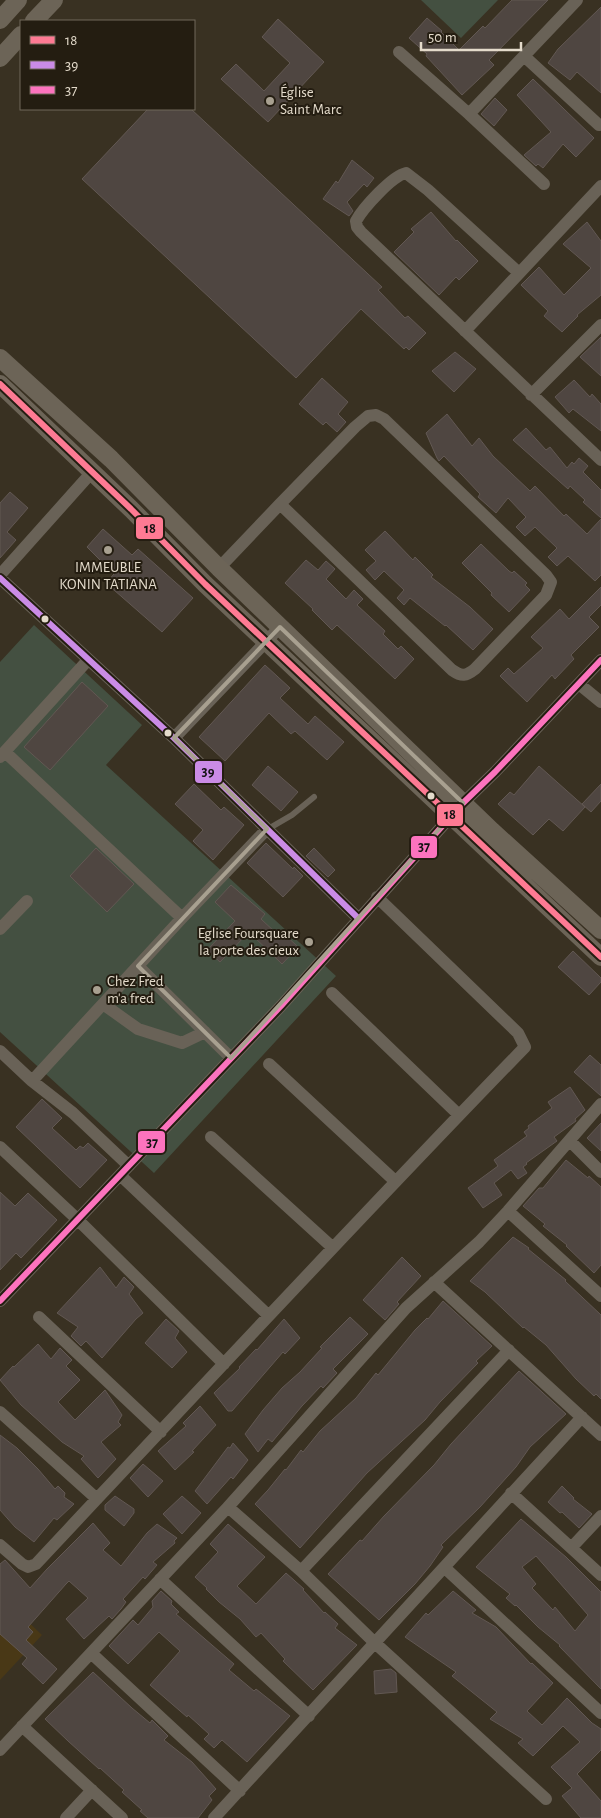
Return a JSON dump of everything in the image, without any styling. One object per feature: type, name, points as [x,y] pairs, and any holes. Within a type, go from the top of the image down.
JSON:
[{"type":"main road","points":[[0,20],[18,0]]},
{"type":"main road","points":[[35,20],[54,0]]},
{"type":"main road","points":[[0,58],[20,36]]},
{"type":"main road","points":[[0,358],[112,458],[219,568],[492,831],[601,930]]},
{"type":"main road","points":[[0,384],[92,472],[204,584],[601,957]]},
{"type":"street","points":[[469,114],[577,0]]},
{"type":"street","points":[[399,52],[544,184]]},
{"type":"street","points":[[524,56],[599,125]]},
{"type":"street","points":[[519,273],[406,173],[401,174],[375,197],[357,218],[357,228],[601,460]]},
{"type":"street","points":[[464,331],[601,186]]},
{"type":"street","points":[[531,395],[601,325]]},
{"type":"street","points":[[219,568],[280,504],[355,427],[368,416],[376,415],[384,419],[546,575],[551,582],[550,587],[546,595],[475,669],[467,676],[460,676],[280,504]]},
{"type":"street","points":[[92,472],[0,577],[174,738],[358,918]]},
{"type":"street","points":[[174,738],[280,626]]},
{"type":"street","points":[[88,660],[2,754],[182,918]]},
{"type":"street","points":[[0,1301],[281,1006],[463,803],[601,660]]},
{"type":"street","points":[[579,684],[601,702]]},
{"type":"street","points":[[32,1081],[182,918],[268,829]]},
{"type":"street","points":[[0,1545],[22,1564],[28,1567],[36,1564],[332,1247],[525,1047],[518,1033],[378,897]]},
{"type":"street","points":[[0,928],[27,900]]},
{"type":"street","points":[[138,966],[231,1058]]},
{"type":"street","points":[[332,993],[459,1115]]},
{"type":"street","points":[[103,1004],[138,1029],[182,1043],[205,1032]]},
{"type":"street","points":[[0,1051],[32,1081],[73,1114],[124,1171],[269,1316]]},
{"type":"street","points":[[269,1064],[395,1181]]},
{"type":"street","points":[[0,1750],[228,1506],[406,1308],[479,1242],[508,1211],[601,1104]]},
{"type":"street","points":[[211,1137],[332,1247]]},
{"type":"street","points":[[570,1141],[601,1172]]},
{"type":"street","points":[[0,1147],[224,1364]]},
{"type":"street","points":[[508,1211],[601,1296]]},
{"type":"street","points":[[434,1282],[601,1435]]},
{"type":"street","points":[[39,1318],[160,1432]]},
{"type":"street","points":[[301,1571],[509,1350]]},
{"type":"street","points":[[0,1412],[97,1499]]},
{"type":"street","points":[[214,1818],[582,1417]]},
{"type":"street","points":[[511,1493],[601,1575]]},
{"type":"street","points":[[228,1506],[301,1571],[375,1644],[546,1799]]},
{"type":"street","points":[[572,1548],[601,1516]]},
{"type":"street","points":[[444,1568],[601,1713]]},
{"type":"street","points":[[160,1579],[309,1716]]},
{"type":"street","points":[[91,1653],[240,1791]]},
{"type":"street","points":[[22,1726],[122,1818]]},
{"type":"street","points":[[66,1818],[92,1790]]},
{"type":"lane","points":[[268,829],[292,815],[314,797]]},
{"type":"highlighted area","points":[[280,627],[463,803],[231,1058],[138,966],[267,829],[174,738]]},
{"type":"shaded area","points":[[0,1595],[42,1635],[0,1680]]},
{"type":"green space","points":[[421,0],[498,0],[461,38]]},
{"type":"green space","points":[[34,625],[142,725],[106,765],[336,976],[154,1173],[0,1032],[0,662]]},
{"type":"building","points":[[512,0],[548,0],[489,60],[494,65],[462,95],[426,56],[427,54],[409,38],[427,18],[459,50],[483,26],[485,28]]},
{"type":"building","points":[[601,7],[601,93],[577,72],[570,80],[548,63],[558,49]]},
{"type":"building","points":[[278,19],[324,62],[268,122],[221,79],[236,64],[264,91],[290,63],[262,37]]},
{"type":"building","points":[[533,79],[594,138],[576,157],[563,144],[543,168],[538,164],[536,166],[524,155],[551,132],[517,95]]},
{"type":"building","points":[[495,98],[507,110],[494,126],[481,114]]},
{"type":"building","points":[[147,110],[192,110],[382,287],[378,290],[405,318],[408,316],[426,333],[409,350],[406,347],[404,349],[361,309],[296,378],[82,179]]},
{"type":"building","points":[[352,160],[374,178],[367,187],[364,184],[347,202],[353,211],[349,216],[323,199],[336,181],[338,183]]},
{"type":"building","points":[[431,212],[456,241],[478,261],[459,280],[456,277],[439,295],[394,252],[414,232],[411,229]]},
{"type":"building","points":[[587,222],[601,241],[601,295],[577,315],[562,332],[544,316],[548,311],[521,285],[539,267],[564,295],[591,268],[563,244]]},
{"type":"building","points":[[601,337],[601,376],[580,357]]},
{"type":"building","points":[[455,352],[476,369],[454,392],[432,371]]},
{"type":"building","points":[[322,378],[348,402],[338,414],[346,422],[337,432],[326,422],[323,425],[299,404]]},
{"type":"building","points":[[574,380],[590,397],[592,394],[601,404],[601,431],[573,409],[569,413],[555,397]]},
{"type":"building","points":[[447,414],[472,446],[479,438],[493,456],[530,491],[535,486],[564,516],[566,514],[587,534],[601,519],[601,575],[595,581],[568,556],[557,566],[548,557],[557,548],[535,527],[525,536],[516,527],[526,517],[508,498],[496,513],[478,497],[480,494],[444,456],[439,461],[426,433]]},
{"type":"building","points":[[526,428],[546,450],[550,447],[567,468],[579,458],[588,466],[583,472],[601,490],[601,518],[583,502],[585,500],[570,486],[568,489],[513,440]]},
{"type":"building","points":[[10,492],[28,508],[7,532],[16,540],[0,558],[0,503]]},
{"type":"building","points":[[103,529],[132,555],[138,549],[193,598],[162,632],[106,583],[114,574],[87,547]]},
{"type":"building","points":[[385,531],[413,560],[415,557],[433,575],[431,577],[470,607],[493,629],[473,650],[446,625],[410,598],[404,605],[397,598],[404,590],[384,571],[375,580],[366,570],[376,561],[365,550]]},
{"type":"building","points":[[481,544],[509,571],[512,573],[514,571],[527,583],[525,585],[530,590],[509,612],[462,563]]},
{"type":"building","points":[[306,560],[318,570],[326,561],[335,569],[326,579],[346,599],[354,590],[363,599],[357,605],[385,631],[383,634],[398,649],[401,646],[414,659],[395,679],[337,625],[332,630],[285,583]]},
{"type":"building","points":[[601,587],[601,605],[589,617],[599,627],[571,655],[574,659],[555,679],[552,675],[527,702],[500,676],[508,668],[514,674],[543,648],[531,637],[560,609],[569,619]]},
{"type":"building","points":[[265,665],[290,688],[280,698],[308,724],[315,716],[344,742],[327,760],[295,731],[291,734],[269,713],[225,761],[199,737]]},
{"type":"building","points":[[82,682],[108,706],[50,770],[24,747]]},
{"type":"building","points":[[268,766],[298,792],[281,811],[252,785]]},
{"type":"building","points":[[539,766],[585,807],[563,831],[549,819],[533,835],[498,804],[510,792],[514,795]]},
{"type":"building","points":[[194,784],[221,810],[224,807],[244,825],[213,860],[193,841],[203,830],[175,804]]},
{"type":"building","points":[[601,784],[601,801],[591,812],[582,804]]},
{"type":"building","points":[[266,843],[303,876],[283,897],[247,863]]},
{"type":"building","points":[[96,848],[134,884],[107,912],[70,876]]},
{"type":"building","points":[[314,848],[335,870],[328,877],[306,856]]},
{"type":"building","points":[[231,885],[265,914],[261,919],[276,933],[280,930],[298,947],[282,964],[249,932],[220,962],[207,950],[235,921],[215,902]]},
{"type":"building","points":[[573,951],[601,978],[601,982],[589,995],[558,967]]},
{"type":"building","points":[[590,1055],[601,1065],[601,1096],[574,1072]]},
{"type":"building","points":[[570,1087],[585,1110],[575,1119],[576,1121],[554,1137],[557,1141],[526,1163],[523,1167],[527,1173],[518,1179],[511,1170],[494,1183],[502,1195],[483,1208],[468,1188],[498,1166],[494,1160],[527,1136],[524,1132],[529,1128],[528,1126],[552,1108],[548,1102]]},
{"type":"building","points":[[42,1099],[62,1118],[52,1128],[76,1150],[80,1146],[83,1148],[88,1143],[107,1160],[80,1188],[16,1127]]},
{"type":"building","points":[[601,1123],[601,1151],[587,1138]]},
{"type":"building","points":[[566,1160],[601,1187],[601,1265],[594,1273],[567,1245],[543,1226],[545,1224],[523,1206],[539,1188],[543,1188]]},
{"type":"building","points":[[0,1192],[15,1206],[28,1193],[57,1220],[21,1258],[16,1253],[0,1270]]},
{"type":"building","points":[[513,1237],[529,1248],[566,1280],[601,1315],[601,1399],[596,1394],[594,1396],[576,1379],[546,1345],[523,1328],[485,1292],[470,1281]]},
{"type":"building","points":[[402,1257],[421,1276],[397,1302],[399,1304],[385,1320],[363,1300]]},
{"type":"building","points":[[100,1267],[116,1288],[124,1277],[134,1287],[129,1294],[143,1313],[102,1358],[86,1341],[81,1346],[71,1336],[78,1327],[57,1313]]},
{"type":"building","points":[[443,1301],[492,1346],[476,1361],[478,1363],[425,1420],[367,1473],[300,1548],[255,1504],[286,1470],[301,1450],[303,1452],[320,1431],[356,1398],[376,1373],[378,1375],[415,1330],[428,1319]]},
{"type":"building","points":[[350,1317],[368,1334],[333,1369],[337,1373],[323,1388],[321,1386],[302,1406],[272,1442],[268,1439],[258,1452],[245,1434],[282,1388],[300,1372],[322,1348],[320,1347]]},
{"type":"building","points":[[166,1319],[179,1331],[175,1338],[187,1352],[172,1368],[145,1343]]},
{"type":"building","points":[[284,1319],[300,1338],[285,1354],[283,1352],[232,1411],[228,1411],[214,1393],[240,1368]]},
{"type":"building","points":[[38,1344],[51,1359],[60,1348],[72,1360],[66,1366],[80,1380],[58,1402],[75,1420],[105,1390],[122,1415],[118,1422],[121,1425],[101,1442],[116,1459],[98,1478],[81,1459],[84,1456],[62,1442],[21,1405],[0,1380]]},
{"type":"building","points":[[519,1371],[566,1414],[530,1447],[516,1467],[480,1507],[441,1545],[443,1547],[430,1566],[379,1620],[328,1574],[434,1465]]},
{"type":"building","points":[[200,1406],[216,1425],[192,1451],[194,1452],[175,1470],[158,1451],[186,1426],[183,1423]]},
{"type":"building","points":[[0,1435],[17,1448],[55,1489],[58,1486],[65,1493],[64,1497],[74,1504],[57,1520],[54,1518],[34,1542],[15,1527],[0,1510]]},
{"type":"building","points":[[233,1443],[248,1460],[233,1479],[231,1477],[207,1504],[195,1491]]},
{"type":"building","points":[[143,1464],[163,1481],[148,1497],[130,1478]]},
{"type":"building","points":[[562,1486],[573,1499],[592,1514],[579,1528],[548,1502]]},
{"type":"building","points":[[115,1496],[134,1509],[134,1513],[124,1526],[105,1510],[105,1505]]},
{"type":"building","points":[[182,1496],[201,1513],[182,1534],[163,1514]]},
{"type":"building","points":[[521,1519],[566,1557],[601,1592],[601,1689],[560,1645],[506,1598],[510,1594],[476,1567]],"holes":[[[536,1556],[588,1615],[575,1631],[555,1607],[553,1610],[532,1588],[536,1584],[522,1567]]]},
{"type":"building","points":[[93,1523],[110,1543],[103,1550],[121,1566],[147,1533],[157,1524],[177,1538],[174,1541],[175,1543],[153,1562],[157,1565],[145,1579],[143,1577],[123,1599],[126,1602],[112,1619],[109,1616],[84,1639],[66,1619],[88,1598],[69,1581],[66,1584],[28,1627],[33,1632],[26,1640],[57,1669],[43,1684],[22,1664],[27,1658],[0,1634],[0,1564],[5,1560],[30,1588]]},
{"type":"building","points":[[228,1524],[265,1557],[237,1586],[256,1604],[286,1573],[304,1589],[324,1613],[338,1624],[335,1628],[357,1645],[313,1690],[283,1661],[285,1659],[261,1633],[256,1637],[240,1619],[219,1602],[195,1577],[218,1552],[210,1544]]},
{"type":"building","points":[[161,1591],[172,1601],[171,1604],[179,1612],[176,1614],[234,1664],[229,1670],[254,1691],[256,1689],[290,1716],[247,1762],[222,1740],[214,1748],[204,1739],[209,1734],[150,1685],[180,1651],[159,1632],[128,1664],[109,1646],[133,1620],[138,1625],[153,1607],[152,1601]]},
{"type":"building","points":[[453,1591],[476,1610],[472,1613],[496,1627],[531,1664],[553,1683],[527,1711],[542,1725],[567,1698],[592,1723],[601,1729],[601,1750],[577,1774],[601,1801],[601,1818],[581,1818],[562,1796],[572,1788],[551,1767],[580,1742],[563,1726],[533,1756],[518,1743],[523,1739],[490,1719],[497,1712],[452,1676],[456,1672],[405,1637],[426,1613],[428,1615]]},
{"type":"building","points":[[391,1669],[396,1673],[397,1692],[375,1694],[374,1671]]},
{"type":"building","points":[[93,1672],[150,1723],[152,1720],[168,1736],[164,1740],[192,1762],[216,1789],[209,1796],[212,1800],[198,1818],[148,1818],[122,1792],[124,1790],[45,1719]]},
{"type":"transit line","name":"18","points":[[0,384],[131,509],[205,584],[601,957]]},
{"type":"transit line","name":"39","points":[[0,578],[174,738],[358,918]]},
{"type":"transit line","name":"37","points":[[0,1301],[281,1006],[463,803],[601,660]]},
{"type":"place","name":"Église Saint Marc","points":[[270,101]]},
{"type":"place","name":"IMMEUBLE KONIN TATIANA","points":[[108,550]]},
{"type":"place","name":"Eglise Foursquare la porte des cieux","points":[[309,942]]},
{"type":"place","name":"Chez Fred m'a fred","points":[[97,990]]}]
